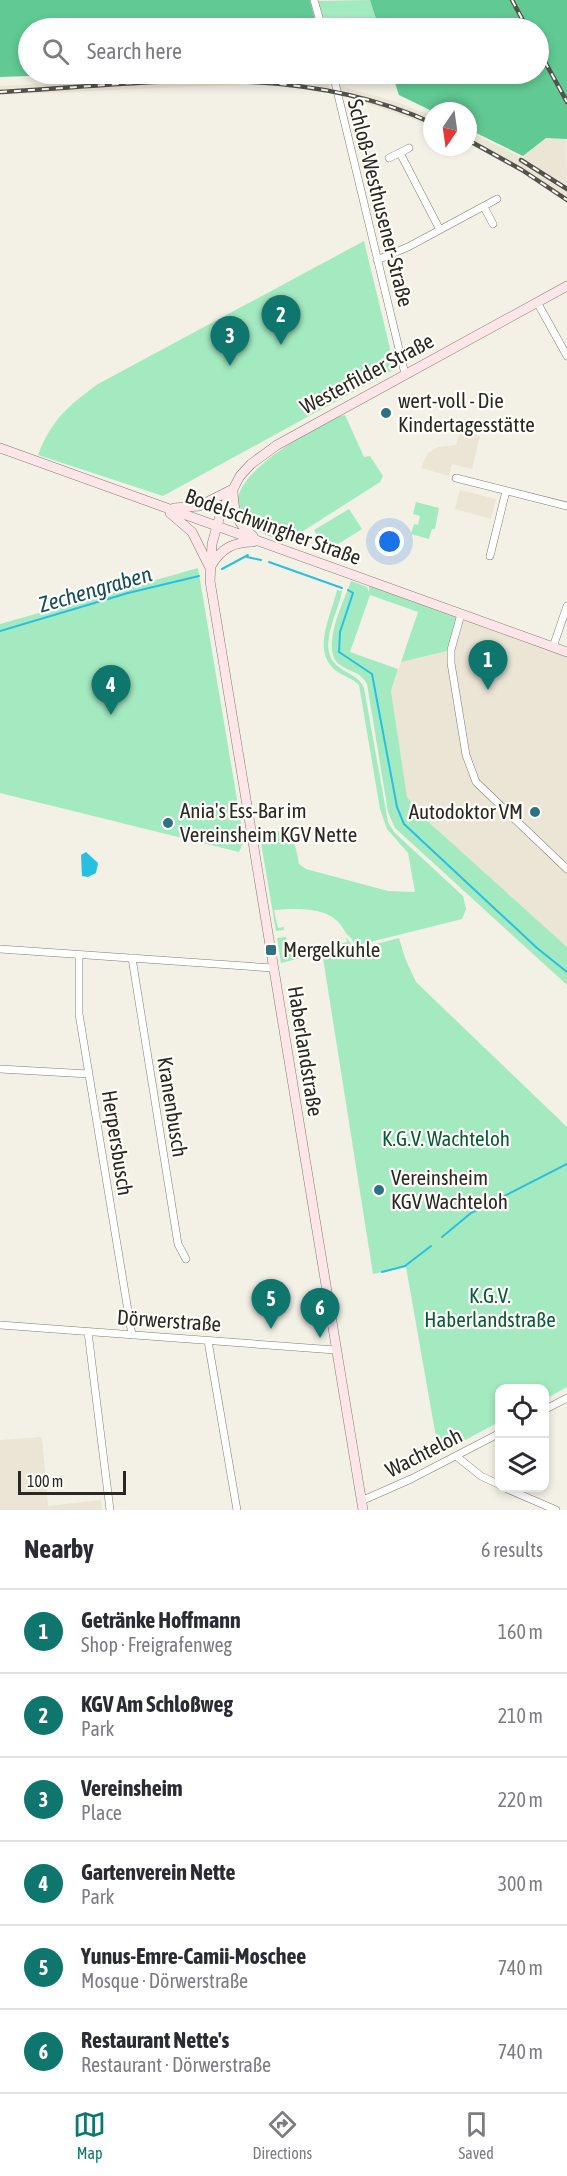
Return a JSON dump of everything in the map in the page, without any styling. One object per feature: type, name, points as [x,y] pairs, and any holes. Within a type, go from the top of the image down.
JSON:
[{"type":"street","points":[[314,0],[319,18]]},
{"type":"street","name":"Schloß-Westhusener-Straße","points":[[335,84],[405,374]]},
{"type":"street","points":[[389,159],[410,148]]},
{"type":"street","points":[[400,153],[440,230]]},
{"type":"street","points":[[377,260],[440,230],[497,199]]},
{"type":"street","points":[[484,207],[493,224]]},
{"type":"street","name":"Westerfilder Straße","points":[[216,526],[233,489],[251,464],[277,444],[567,286]]},
{"type":"street","points":[[537,302],[567,356]]},
{"type":"street","name":"Bodelschwingher Straße","points":[[0,448],[567,652]]},
{"type":"street","points":[[456,478],[567,506]]},
{"type":"street","points":[[160,507],[186,509],[199,506],[233,489],[234,510],[238,522],[262,543]]},
{"type":"street","points":[[490,556],[506,491]]},
{"type":"street","points":[[160,507],[192,532],[210,568],[222,552],[233,544],[262,543]]},
{"type":"street","name":"Haberlandstraße","points":[[216,526],[210,568],[241,782],[362,1505]]},
{"type":"street","points":[[553,647],[567,606]]},
{"type":"street","points":[[461,614],[451,650],[451,663],[471,772],[482,790],[567,869]]},
{"type":"street","points":[[0,949],[273,968]]},
{"type":"street","name":"Herpersbusch","points":[[79,955],[77,999],[132,1335]]},
{"type":"street","name":"Kranenbusch","points":[[132,958],[178,1244],[186,1259]]},
{"type":"street","points":[[0,1069],[89,1074]]},
{"type":"street","name":"Dörwerstraße","points":[[0,1325],[335,1350]]},
{"type":"street","points":[[88,1332],[110,1510]]},
{"type":"street","points":[[208,1341],[237,1510]]},
{"type":"street","points":[[549,1407],[567,1398]]},
{"type":"street","name":"Wachteloh","points":[[362,1505],[495,1436]]},
{"type":"street","points":[[456,1456],[481,1476],[495,1483]]},
{"type":"street","points":[[515,1492],[556,1510]]},
{"type":"shaded area","points":[[44,84],[252,84],[0,95],[0,86]]},
{"type":"shaded area","points":[[252,84],[329,84],[331,93],[292,86]]},
{"type":"shaded area","points":[[337,85],[396,102],[423,112],[423,123],[339,94]]},
{"type":"shaded area","points":[[477,136],[522,158],[546,138],[566,138],[567,203],[523,173],[477,148]]},
{"type":"shaded area","points":[[460,431],[480,436],[472,469],[452,464],[449,476],[421,468],[428,453],[438,447],[456,445]]},
{"type":"shaded area","points":[[460,490],[496,499],[491,519],[455,509]]},
{"type":"shaded area","points":[[461,614],[567,652],[567,947],[422,816],[407,797],[391,691],[401,662],[451,650]]},
{"type":"shaded area","points":[[42,1437],[48,1506],[101,1500],[102,1510],[0,1510],[0,1440]]},
{"type":"green space","points":[[0,0],[314,0],[310,1],[314,18],[18,18],[18,76],[0,77]]},
{"type":"green space","points":[[370,0],[376,18],[314,18],[310,1]]},
{"type":"green space","points":[[370,0],[567,0],[567,139],[546,138],[523,156],[477,133],[477,102],[423,102],[423,107],[399,95],[395,84],[549,84],[549,18],[376,18]]},
{"type":"green space","points":[[364,241],[395,369],[163,496],[38,455],[49,432],[62,414],[98,384]]},
{"type":"green space","points":[[345,415],[364,457],[370,456],[383,476],[380,482],[286,542],[256,530],[246,523],[242,519],[237,504],[241,489],[253,473],[307,433],[336,417]]},
{"type":"green space","points":[[416,502],[439,508],[435,529],[432,529],[429,539],[411,534],[414,524],[418,525],[420,516],[413,514]]},
{"type":"green space","points":[[349,509],[362,529],[327,551],[314,530]]},
{"type":"green space","points":[[198,568],[244,841],[239,852],[0,793],[0,624]]},
{"type":"green space","points":[[351,581],[367,587],[369,592],[369,582],[461,614],[451,650],[401,662],[418,612],[370,595],[350,652],[398,669],[391,691],[407,797],[422,816],[567,947],[567,985],[395,828],[388,812],[367,684],[358,675],[340,665],[334,658],[332,648],[335,625]]},
{"type":"green space","points":[[337,590],[342,591],[330,631],[329,651],[332,660],[357,678],[364,688],[388,822],[394,832],[463,896],[466,909],[462,919],[355,945],[339,922],[331,916],[314,910],[274,910],[278,928],[284,927],[284,930],[276,931],[259,831],[278,831],[289,836],[295,846],[299,864],[306,869],[388,891],[415,892],[408,853],[387,829],[380,809],[359,685],[335,670],[328,662],[324,652],[325,632]]},
{"type":"green space","points":[[286,937],[291,955],[347,942],[346,937],[352,945],[281,963],[277,938]]},
{"type":"green space","name":"K.G.V. Wachteloh","points":[[399,938],[416,982],[567,1127],[567,1387],[549,1397],[549,1384],[495,1384],[495,1424],[439,1454],[406,1267],[373,1274],[323,958]]},
{"type":"water","points":[[86,852],[98,863],[96,873],[88,877],[82,876],[81,855]]},
{"type":"waterway","points":[[222,569],[248,555]]},
{"type":"waterway","points":[[247,557],[261,560]]},
{"type":"waterway","points":[[269,562],[342,588]]},
{"type":"waterway","name":"Zechengraben","points":[[0,631],[128,593],[199,576]]},
{"type":"waterway","points":[[348,590],[353,593],[340,632],[339,652],[372,674],[397,807],[404,824],[537,948],[567,972]]},
{"type":"waterway","points":[[442,1237],[471,1213],[567,1164]]},
{"type":"waterway","points":[[382,1272],[405,1266],[431,1246]]},
{"type":"railway","points":[[512,0],[522,18]]},
{"type":"railway","points":[[549,69],[567,102]]},
{"type":"railway","points":[[0,92],[128,84]]},
{"type":"railway","points":[[282,84],[327,90],[380,103],[423,120]]},
{"type":"railway","points":[[477,145],[522,170],[567,200]]},
{"type":"railway","points":[[521,160],[567,189]]},
{"type":"place","name":"KGV Am Schloßweg","points":[[281,345]]},
{"type":"place","name":"Vereinsheim","points":[[230,366]]},
{"type":"place","name":"wert-voll - Die Kindertagesstätte","points":[[386,413]]},
{"type":"place","name":"Getränke Hoffmann","points":[[488,690]]},
{"type":"place","name":"Gartenverein Nette","points":[[111,715]]},
{"type":"place","name":"Autodoktor VM","points":[[535,812]]},
{"type":"place","name":"Ania's Ess-Bar im Vereinsheim KGV Nette","points":[[168,823]]},
{"type":"place","name":"Mergelkuhle","points":[[271,950]]},
{"type":"place","name":"Vereinsheim KGV Wachteloh","points":[[379,1190]]},
{"type":"place","name":"Yunus-Emre-Camii-Moschee","points":[[271,1329]]},
{"type":"place","name":"Restaurant Nette's","points":[[320,1338]]},
{"type":"park label","name":"K.G.V. Haberlandstraße","points":[[490,1308]]}]
